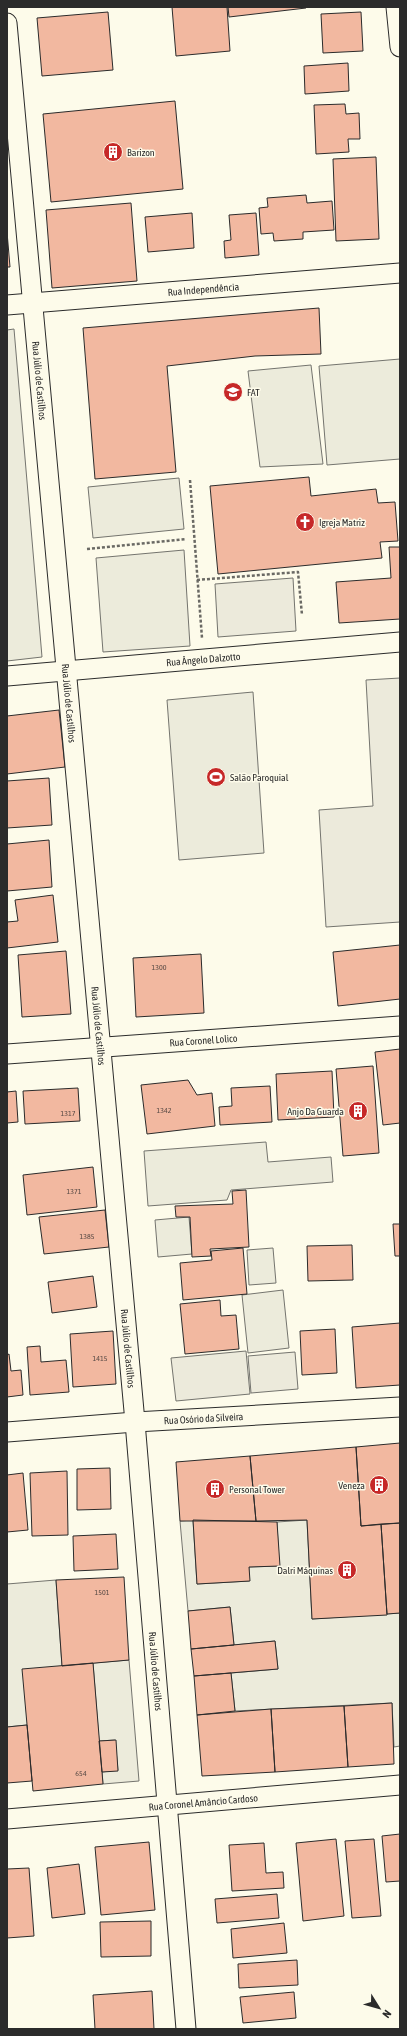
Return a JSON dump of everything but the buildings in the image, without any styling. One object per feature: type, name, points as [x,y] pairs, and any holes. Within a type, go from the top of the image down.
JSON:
[{"type":"street","points":[[396,7],[400,47]]},
{"type":"street","name":"Rua Júlio de Castilhos","points":[[7,23],[135,1422],[186,2029]]},
{"type":"street","name":"Rua Independência","points":[[7,305],[400,273]]},
{"type":"street","name":"Rua Ângelo Dalzotto","points":[[7,676],[400,642]]},
{"type":"street","name":"Rua Coronel Lolico","points":[[7,1054],[400,1026]]},
{"type":"street","name":"Rua Osório da Silveira","points":[[7,1432],[135,1422],[400,1407]]},
{"type":"street","name":"Rua Coronel Amâncio Cardoso","points":[[7,1819],[400,1785]]},
{"type":"path","points":[[190,480],[204,659]]},
{"type":"path","points":[[87,549],[186,539]]},
{"type":"path","points":[[197,580],[298,572],[302,616]]},
{"type":"shaded area","points":[[14,329],[42,657],[7,661],[7,330]]},
{"type":"shaded area","points":[[400,359],[400,459],[327,465],[319,366]]},
{"type":"shaded area","points":[[311,365],[323,464],[260,467],[248,371]]},
{"type":"shaded area","points":[[179,478],[184,529],[93,538],[88,487]]},
{"type":"shaded area","points":[[184,550],[190,646],[103,652],[96,558]]},
{"type":"shaded area","points":[[293,578],[296,631],[218,637],[215,584]]},
{"type":"shaded area","points":[[400,678],[400,922],[326,927],[319,810],[373,806],[366,680]]},
{"type":"shaded area","name":"Salão Paroquial","points":[[253,692],[264,853],[179,860],[167,700]]},
{"type":"shaded area","points":[[266,1142],[268,1162],[331,1157],[333,1182],[231,1190],[227,1200],[148,1206],[144,1151]]},
{"type":"shaded area","points":[[189,1217],[192,1254],[158,1257],[155,1220]]},
{"type":"shaded area","points":[[273,1248],[276,1283],[249,1285],[247,1250]]},
{"type":"shaded area","points":[[283,1290],[289,1348],[248,1353],[242,1295]]},
{"type":"shaded area","points":[[246,1351],[250,1394],[176,1401],[171,1358]]},
{"type":"shaded area","points":[[295,1352],[298,1389],[251,1393],[248,1356]]},
{"type":"shaded area","points":[[193,1520],[197,1584],[249,1581],[249,1567],[279,1566],[277,1522],[307,1520],[312,1619],[400,1613],[400,1746],[394,1747],[392,1703],[235,1711],[231,1673],[278,1669],[275,1641],[234,1645],[230,1607],[188,1611],[180,1521]]},
{"type":"shaded area","points":[[56,1580],[62,1666],[27,1725],[7,1727],[7,1584]]},
{"type":"shaded area","points":[[129,1660],[139,1781],[103,1784],[102,1772],[118,1770],[115,1740],[99,1741],[93,1663]]},
{"type":"place","name":"Barizon","points":[[113,152]]},
{"type":"place","name":"FAT","points":[[233,392]]},
{"type":"place","name":"Igreja Matriz","points":[[305,522]]},
{"type":"place","name":"Salão Paroquial","points":[[216,777]]},
{"type":"place","name":"Anjo Da Guarda","points":[[358,1111]]},
{"type":"place","name":"Veneza","points":[[379,1485]]},
{"type":"place","name":"Personal Tower","points":[[215,1489]]},
{"type":"place","name":"Dalri Máquinas","points":[[347,1570]]}]
